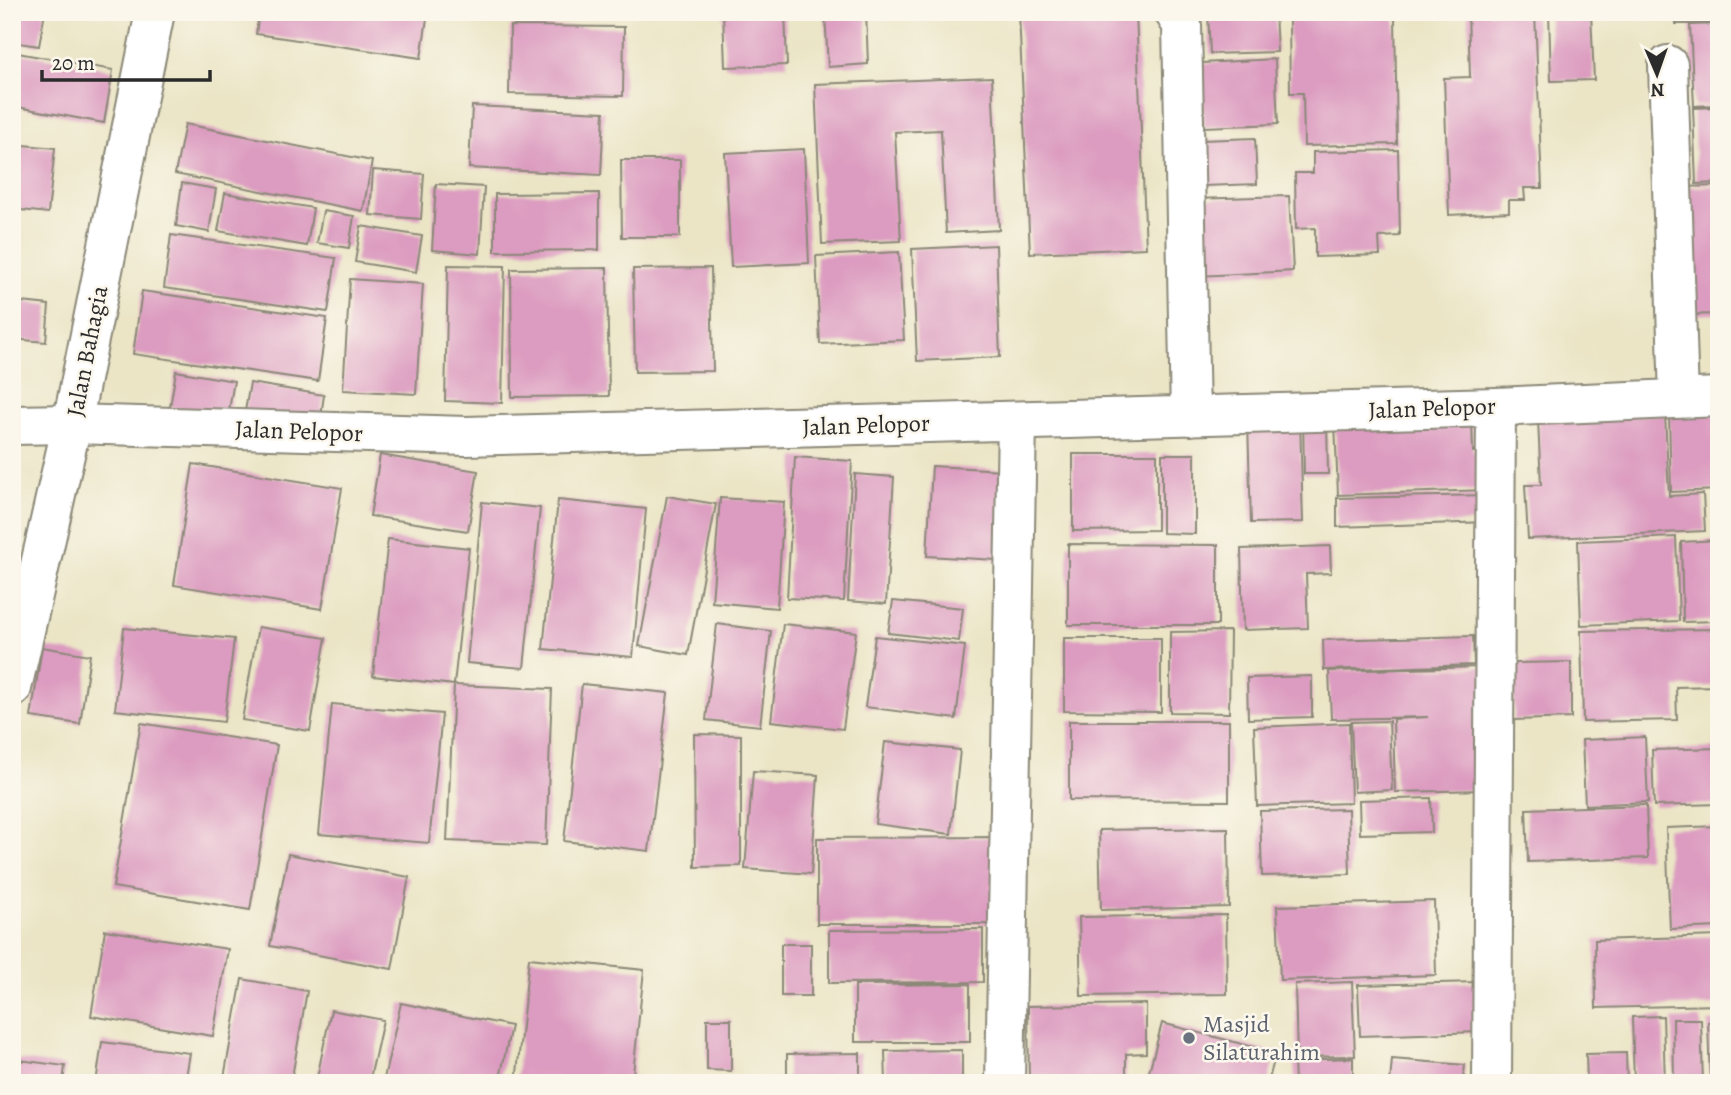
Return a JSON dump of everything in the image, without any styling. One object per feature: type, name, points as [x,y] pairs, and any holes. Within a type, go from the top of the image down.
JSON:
[{"type":"street","name":"Jalan Bahagia","points":[[12,688],[72,424],[155,12]]},
{"type":"street","points":[[1174,12],[1182,25],[1190,415]]},
{"type":"street","points":[[1668,65],[1679,398]]},
{"type":"street","name":"Jalan Pelopor","points":[[12,425],[72,424],[466,436],[1496,407],[1719,397]]},
{"type":"street","points":[[1492,1083],[1496,407]]},
{"type":"street","points":[[1005,1083],[1017,421]]},
{"type":"building","points":[[12,12],[45,12],[39,46],[12,42]]},
{"type":"building","points":[[259,12],[428,12],[421,58],[256,34]]},
{"type":"building","points":[[723,12],[785,12],[787,65],[725,67]]},
{"type":"building","points":[[825,12],[866,12],[868,64],[828,67]]},
{"type":"building","points":[[1136,12],[1146,248],[1030,253],[1019,13]]},
{"type":"building","points":[[1208,12],[1275,12],[1277,52],[1210,54]]},
{"type":"building","points":[[1308,12],[1367,12],[1367,18],[1395,17],[1397,144],[1304,146],[1303,93],[1290,93],[1289,20],[1308,19]]},
{"type":"building","points":[[1468,12],[1535,12],[1542,188],[1524,188],[1525,200],[1509,200],[1509,212],[1449,215],[1444,78],[1470,77]]},
{"type":"building","points":[[1549,12],[1591,12],[1594,80],[1551,81]]},
{"type":"building","points":[[1676,12],[1719,12],[1719,23],[1676,24]]},
{"type":"building","points":[[1719,24],[1719,105],[1694,106],[1690,25]]},
{"type":"building","points":[[510,26],[624,27],[623,96],[509,94]]},
{"type":"building","points":[[12,52],[113,70],[104,123],[12,106]]},
{"type":"building","points":[[1275,59],[1278,124],[1204,127],[1202,63]]},
{"type":"building","points":[[992,77],[999,230],[946,233],[941,130],[895,132],[901,241],[822,244],[815,84]]},
{"type":"building","points":[[472,106],[604,112],[601,175],[469,168]]},
{"type":"building","points":[[1719,107],[1719,183],[1696,184],[1693,108]]},
{"type":"building","points":[[185,124],[372,161],[363,211],[175,174]]},
{"type":"building","points":[[1255,138],[1257,184],[1204,186],[1202,140]]},
{"type":"building","points":[[12,144],[55,148],[48,213],[12,209]]},
{"type":"building","points":[[804,149],[809,263],[731,267],[725,153]]},
{"type":"building","points":[[1398,150],[1400,236],[1379,237],[1380,255],[1315,257],[1315,228],[1296,229],[1295,173],[1313,173],[1313,152]]},
{"type":"building","points":[[621,160],[680,160],[680,237],[622,237]]},
{"type":"building","points":[[373,170],[424,174],[421,219],[370,215]]},
{"type":"building","points":[[182,183],[216,189],[209,232],[176,226]]},
{"type":"building","points":[[436,184],[484,187],[480,254],[432,250]]},
{"type":"building","points":[[1719,186],[1719,314],[1680,315],[1678,187]]},
{"type":"building","points":[[225,193],[313,208],[307,246],[218,231]]},
{"type":"building","points":[[599,193],[599,250],[495,251],[495,194]]},
{"type":"building","points":[[1289,196],[1293,271],[1198,276],[1195,199]]},
{"type":"building","points":[[323,211],[354,216],[349,248],[317,243]]},
{"type":"building","points":[[361,226],[422,236],[416,272],[355,262]]},
{"type":"building","points":[[171,235],[336,258],[328,312],[164,288]]},
{"type":"building","points":[[996,245],[1000,357],[917,361],[912,249]]},
{"type":"building","points":[[899,252],[904,340],[820,344],[816,256]]},
{"type":"building","points":[[448,265],[505,266],[502,403],[445,401]]},
{"type":"building","points":[[607,268],[609,396],[512,397],[511,269]]},
{"type":"building","points":[[711,268],[713,371],[635,372],[633,269]]},
{"type":"building","points":[[350,279],[423,284],[416,394],[343,390]]},
{"type":"building","points":[[142,291],[327,318],[318,381],[133,354]]},
{"type":"building","points":[[12,301],[49,305],[46,342],[12,339]]},
{"type":"building","points":[[176,371],[234,381],[228,416],[170,407]]},
{"type":"building","points":[[250,383],[324,395],[320,423],[245,411]]},
{"type":"building","points":[[1665,414],[1669,496],[1703,494],[1705,531],[1528,539],[1525,485],[1541,485],[1538,420]]},
{"type":"building","points":[[1719,414],[1719,490],[1671,492],[1669,415]]},
{"type":"building","points":[[1327,416],[1328,474],[1304,474],[1303,417]]},
{"type":"building","points":[[1472,420],[1473,452],[1487,451],[1487,490],[1338,495],[1335,422]]},
{"type":"building","points":[[1300,421],[1303,522],[1251,523],[1248,423]]},
{"type":"building","points":[[1073,454],[1157,454],[1157,530],[1073,531]]},
{"type":"building","points":[[1162,454],[1195,454],[1195,534],[1162,533]]},
{"type":"building","points":[[380,455],[478,471],[468,531],[370,516]]},
{"type":"building","points":[[795,457],[852,461],[844,601],[787,598]]},
{"type":"building","points":[[193,464],[342,488],[322,609],[174,585]]},
{"type":"building","points":[[932,466],[1003,470],[997,560],[927,556]]},
{"type":"building","points":[[855,474],[894,477],[886,604],[848,601]]},
{"type":"building","points":[[1490,495],[1490,522],[1337,527],[1337,498]]},
{"type":"building","points":[[667,496],[716,504],[688,655],[639,646]]},
{"type":"building","points":[[720,498],[784,502],[777,608],[712,602]]},
{"type":"building","points":[[558,500],[646,509],[633,657],[543,649]]},
{"type":"building","points":[[482,502],[540,508],[524,668],[467,663]]},
{"type":"building","points":[[1676,537],[1679,621],[1581,625],[1578,541]]},
{"type":"building","points":[[388,539],[469,548],[454,685],[373,676]]},
{"type":"building","points":[[1719,540],[1719,621],[1683,622],[1681,542]]},
{"type":"building","points":[[1068,544],[1218,545],[1218,625],[1068,625]]},
{"type":"building","points":[[1330,546],[1331,573],[1306,574],[1308,628],[1243,630],[1241,549]]},
{"type":"building","points":[[893,601],[963,608],[959,641],[888,633]]},
{"type":"building","points":[[717,624],[771,631],[760,726],[706,720]]},
{"type":"building","points":[[783,624],[856,632],[843,729],[771,721]]},
{"type":"building","points":[[258,627],[326,638],[310,731],[242,720]]},
{"type":"building","points":[[124,628],[234,639],[224,722],[115,710]]},
{"type":"building","points":[[1719,629],[1719,686],[1676,687],[1677,720],[1583,722],[1581,631]]},
{"type":"building","points":[[1230,631],[1229,713],[1170,712],[1170,632]]},
{"type":"building","points":[[875,636],[965,646],[956,719],[865,707]]},
{"type":"building","points":[[1473,636],[1474,665],[1324,670],[1323,640]]},
{"type":"building","points":[[1064,638],[1161,638],[1161,712],[1064,711]]},
{"type":"building","points":[[42,647],[90,655],[80,724],[31,717]]},
{"type":"building","points":[[1571,662],[1571,718],[1514,720],[1514,663]]},
{"type":"building","points":[[1483,667],[1488,790],[1395,792],[1393,719],[1428,717],[1331,719],[1329,671]]},
{"type":"building","points":[[1312,676],[1312,717],[1248,719],[1247,678]]},
{"type":"building","points":[[582,684],[668,693],[649,851],[564,841]]},
{"type":"building","points":[[454,685],[552,689],[546,845],[447,841]]},
{"type":"building","points":[[332,704],[442,714],[429,843],[319,834]]},
{"type":"building","points":[[1069,721],[1229,721],[1229,801],[1069,800]]},
{"type":"building","points":[[1389,721],[1392,790],[1354,792],[1351,722]]},
{"type":"building","points":[[141,723],[277,745],[250,910],[113,887]]},
{"type":"building","points":[[1349,723],[1351,803],[1257,806],[1254,727]]},
{"type":"building","points":[[694,734],[741,735],[741,866],[695,867]]},
{"type":"building","points":[[1645,737],[1648,802],[1585,805],[1582,740]]},
{"type":"building","points":[[885,742],[960,750],[951,834],[875,824]]},
{"type":"building","points":[[1719,748],[1719,804],[1654,806],[1652,750]]},
{"type":"building","points":[[753,771],[818,775],[811,874],[745,869]]},
{"type":"building","points":[[1431,798],[1432,832],[1360,834],[1359,800]]},
{"type":"building","points":[[1646,805],[1648,858],[1528,862],[1526,809]]},
{"type":"building","points":[[1348,809],[1350,874],[1262,876],[1260,811]]},
{"type":"building","points":[[1719,826],[1719,927],[1670,929],[1666,828]]},
{"type":"building","points":[[1228,828],[1229,907],[1101,910],[1099,830]]},
{"type":"building","points":[[1001,837],[1002,924],[817,924],[817,838]]},
{"type":"building","points":[[288,854],[409,877],[392,969],[270,946]]},
{"type":"building","points":[[1434,901],[1436,975],[1280,980],[1277,906]]},
{"type":"building","points":[[1226,915],[1227,994],[1081,996],[1079,917]]},
{"type":"building","points":[[983,929],[983,982],[829,983],[829,930]]},
{"type":"building","points":[[105,930],[228,949],[213,1036],[91,1016]]},
{"type":"building","points":[[1719,936],[1719,1005],[1596,1008],[1595,940]]},
{"type":"building","points":[[781,944],[811,944],[811,996],[781,996]]},
{"type":"building","points":[[529,958],[644,970],[632,1083],[516,1083]]},
{"type":"building","points":[[242,979],[307,991],[291,1083],[223,1083]]},
{"type":"building","points":[[1352,982],[1355,1056],[1297,1057],[1295,984]]},
{"type":"building","points":[[1478,982],[1479,1032],[1360,1036],[1358,985]]},
{"type":"building","points":[[970,984],[970,1042],[855,1042],[855,985]]},
{"type":"building","points":[[401,1003],[511,1026],[499,1083],[383,1083]]},
{"type":"building","points":[[1146,1004],[1146,1053],[1126,1054],[1126,1083],[1029,1083],[1028,1006]]},
{"type":"building","points":[[331,1010],[383,1020],[369,1083],[316,1083]]},
{"type":"building","points":[[1663,1016],[1665,1083],[1634,1083],[1632,1017]]},
{"type":"building","points":[[707,1019],[731,1019],[731,1071],[707,1070]]},
{"type":"building","points":[[1673,1019],[1701,1019],[1703,1083],[1674,1083]]},
{"type":"building","points":[[1719,1021],[1719,1083],[1710,1083],[1708,1022]]},
{"type":"building","name":"Masjid Silaturahim","points":[[1162,1023],[1276,1053],[1268,1083],[1146,1083]]},
{"type":"building","points":[[102,1042],[190,1053],[185,1083],[96,1083]]},
{"type":"building","points":[[962,1050],[962,1083],[886,1083],[885,1051]]},
{"type":"building","points":[[860,1053],[860,1083],[787,1083],[787,1054]]},
{"type":"building","points":[[1626,1053],[1627,1083],[1587,1083],[1586,1054]]},
{"type":"building","points":[[1353,1058],[1353,1083],[1295,1083],[1294,1060]]},
{"type":"building","points":[[12,1059],[65,1066],[63,1083],[12,1083]]},
{"type":"building","points":[[1392,1059],[1465,1065],[1463,1083],[1390,1083]]},
{"type":"building","points":[[734,1079],[782,1079],[782,1083],[734,1083]]},
{"type":"place","name":"Masjid Silaturahim","points":[[1189,1038]]}]
